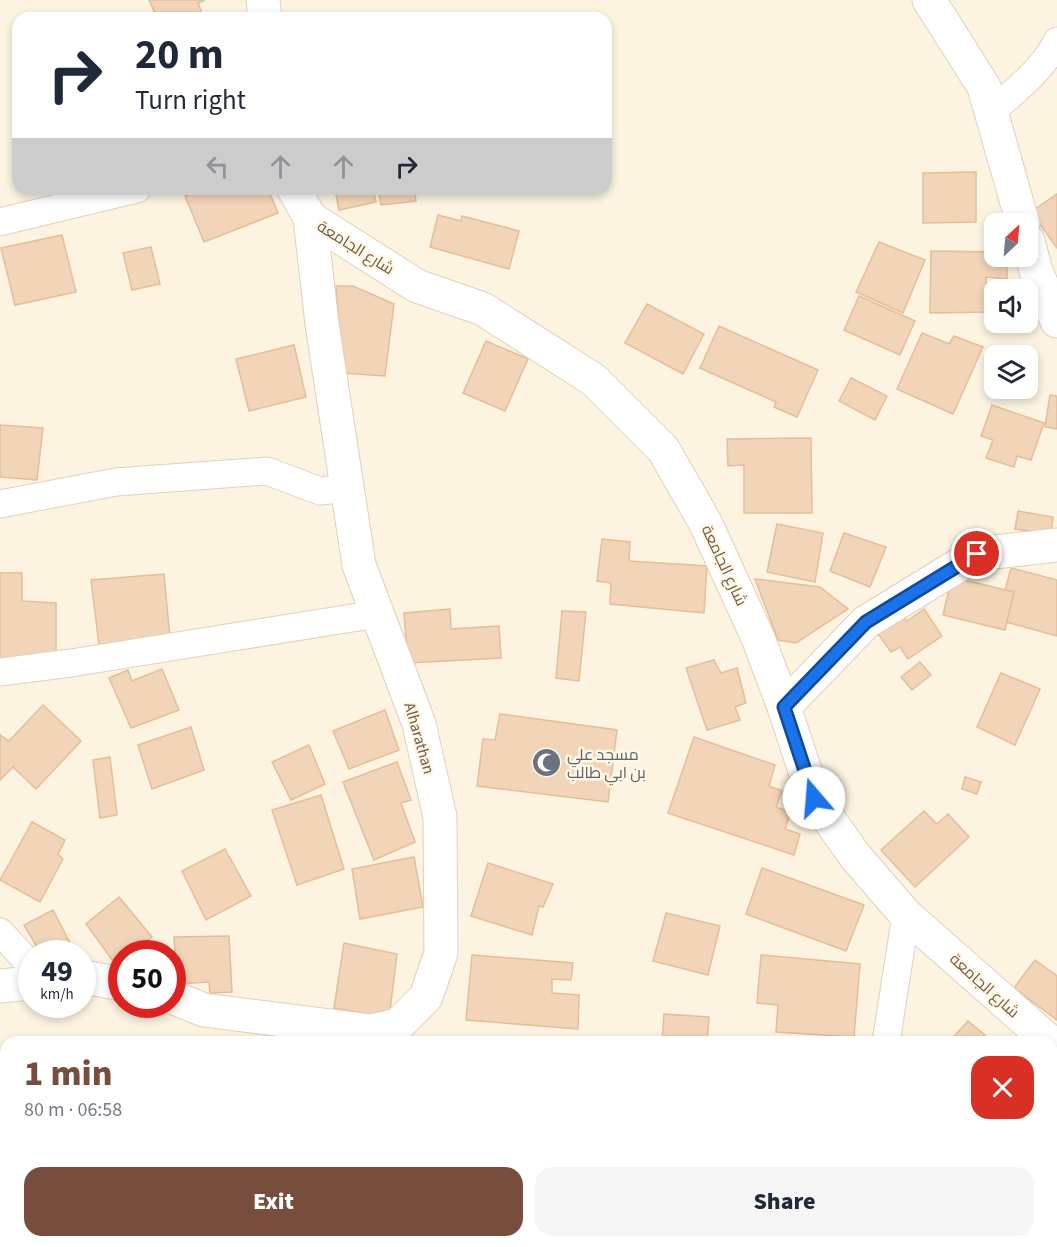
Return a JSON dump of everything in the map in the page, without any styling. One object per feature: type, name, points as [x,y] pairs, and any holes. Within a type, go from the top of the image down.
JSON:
[{"type":"street","points":[[929,0],[984,87],[1020,213]]},
{"type":"street","points":[[991,111],[1024,82],[1052,52],[1057,41]]},
{"type":"street","points":[[0,222],[112,195]]},
{"type":"street","name":"شارع الجامعة","points":[[297,195],[310,218],[417,286],[483,309],[594,380],[663,448],[705,522],[758,638],[814,798],[855,856],[906,915],[1043,1036]]},
{"type":"street","name":"Alharathan","points":[[186,1003],[204,1010],[371,1031],[398,1025],[426,997],[441,953],[440,818],[419,724],[359,565],[322,324],[310,218]]},
{"type":"street","points":[[1035,267],[1057,321]]},
{"type":"street","points":[[0,504],[116,482],[267,471],[320,491],[347,488]]},
{"type":"street","points":[[784,707],[866,622],[977,554],[1057,545]]},
{"type":"street","points":[[0,672],[71,663],[377,614]]},
{"type":"street","points":[[887,1036],[906,915]]},
{"type":"street","points":[[0,932],[18,951]]},
{"type":"street","points":[[0,986],[18,984]]},
{"type":"building","points":[[149,0],[205,0],[198,3],[202,12],[154,12]]},
{"type":"building","points":[[976,172],[976,222],[923,223],[923,173]]},
{"type":"building","points":[[1057,194],[1057,248],[1038,222],[1038,213],[1031,212]]},
{"type":"building","points":[[270,195],[278,213],[204,242],[185,196]]},
{"type":"building","points":[[336,195],[374,195],[376,202],[339,210]]},
{"type":"building","points":[[379,195],[415,195],[416,201],[381,205]]},
{"type":"building","points":[[438,215],[461,221],[462,216],[519,231],[509,269],[430,247]]},
{"type":"building","points":[[62,235],[76,292],[15,305],[1,248]]},
{"type":"building","points":[[879,242],[925,260],[903,313],[856,292]]},
{"type":"building","points":[[151,247],[160,284],[132,290],[123,253]]},
{"type":"building","points":[[931,251],[984,252],[984,267],[1007,267],[1007,279],[986,277],[984,279],[984,312],[930,313]]},
{"type":"building","points":[[336,286],[353,286],[394,304],[385,376],[342,373]]},
{"type":"building","points":[[859,296],[915,321],[900,355],[844,330]]},
{"type":"building","points":[[647,304],[704,334],[683,374],[625,343]]},
{"type":"building","points":[[719,326],[818,370],[797,417],[774,407],[776,402],[700,368]]},
{"type":"building","points":[[922,333],[949,344],[954,336],[983,347],[953,414],[897,389]]},
{"type":"building","points":[[486,341],[528,359],[505,411],[463,393]]},
{"type":"building","points":[[294,345],[306,397],[249,411],[236,359]]},
{"type":"building","points":[[851,378],[887,396],[875,420],[839,401]]},
{"type":"building","points":[[1050,395],[1057,396],[1057,429],[1045,427]]},
{"type":"building","points":[[992,405],[1044,423],[1031,460],[1017,456],[1014,467],[986,458],[993,440],[981,436]]},
{"type":"building","points":[[0,425],[43,428],[37,480],[0,477]]},
{"type":"building","points":[[811,438],[812,513],[744,513],[744,465],[728,466],[727,439]]},
{"type":"building","points":[[1018,511],[1053,517],[1051,534],[1015,529]]},
{"type":"building","points":[[777,524],[823,533],[815,582],[767,572]]},
{"type":"building","points":[[844,533],[886,547],[870,587],[830,571]]},
{"type":"building","points":[[602,539],[630,542],[629,561],[707,566],[704,613],[610,604],[611,583],[597,581]]},
{"type":"building","points":[[1011,568],[1057,580],[1057,636],[1006,622],[1014,592],[1005,590]]},
{"type":"building","points":[[0,573],[22,573],[22,601],[56,603],[56,661],[0,660]]},
{"type":"building","points":[[164,574],[170,638],[99,645],[91,580]]},
{"type":"building","points":[[952,577],[1014,592],[1005,630],[943,615]]},
{"type":"building","points":[[755,579],[820,587],[848,609],[796,643],[778,640]]},
{"type":"building","points":[[450,609],[451,629],[499,626],[501,658],[408,663],[404,613]]},
{"type":"building","points":[[924,609],[942,636],[908,659],[900,647],[891,652],[876,631],[902,614],[907,621]]},
{"type":"building","points":[[562,611],[586,612],[579,681],[556,678]]},
{"type":"building","points":[[714,660],[721,673],[737,668],[746,703],[735,707],[740,720],[707,730],[686,668]]},
{"type":"building","points":[[920,662],[931,675],[912,690],[901,677]]},
{"type":"building","points":[[162,669],[179,710],[131,728],[109,678],[128,670],[132,681]]},
{"type":"building","points":[[1001,673],[1040,689],[1015,745],[977,727]]},
{"type":"building","points":[[43,705],[81,741],[36,789],[13,767],[0,780],[0,735],[9,741]]},
{"type":"building","points":[[385,710],[399,750],[349,769],[333,731]]},
{"type":"building","name":"مسجد علي بن ابي طالب","points":[[500,714],[617,730],[608,802],[477,786],[483,739],[495,740]]},
{"type":"building","points":[[191,727],[204,770],[152,789],[138,745]]},
{"type":"building","points":[[694,737],[775,765],[769,786],[782,791],[776,807],[791,812],[785,829],[800,834],[794,855],[668,813]]},
{"type":"building","points":[[309,745],[325,784],[291,800],[272,762]]},
{"type":"building","points":[[110,757],[117,815],[100,818],[93,760]]},
{"type":"building","points":[[397,762],[411,800],[401,803],[415,842],[374,860],[343,782]]},
{"type":"building","points":[[965,777],[981,782],[977,794],[962,789]]},
{"type":"building","points":[[321,795],[344,869],[297,885],[272,810]]},
{"type":"building","points":[[924,811],[937,824],[948,814],[969,837],[915,887],[881,850]]},
{"type":"building","points":[[32,822],[65,840],[58,854],[63,859],[40,902],[0,880]]},
{"type":"building","points":[[225,849],[251,896],[206,920],[182,871]]},
{"type":"building","points":[[414,857],[423,907],[360,919],[352,869]]},
{"type":"building","points":[[488,863],[553,884],[543,907],[539,906],[532,935],[471,916]]},
{"type":"building","points":[[762,868],[864,905],[846,951],[746,914]]},
{"type":"building","points":[[119,897],[152,937],[148,940],[108,940],[108,954],[86,924]]},
{"type":"building","points":[[53,910],[68,940],[33,940],[24,925]]},
{"type":"building","points":[[666,913],[720,926],[708,975],[653,961]]},
{"type":"building","points":[[229,936],[232,992],[210,993],[209,982],[186,983],[186,940],[174,940],[174,937]]},
{"type":"building","points":[[344,943],[397,954],[389,1018],[334,1008]]},
{"type":"building","points":[[472,955],[573,963],[571,980],[552,979],[552,993],[579,995],[578,1029],[466,1020]]},
{"type":"building","points":[[761,955],[860,964],[854,1036],[776,1032],[778,1005],[757,1003]]},
{"type":"building","points":[[1035,960],[1057,976],[1057,1020],[1014,988]]},
{"type":"building","points":[[664,1014],[709,1017],[707,1036],[662,1036]]},
{"type":"building","points":[[968,1021],[986,1036],[954,1036]]},
{"type":"place","name":"مسجد علي بن ابي طالب","points":[[546,763]]},
{"type":"route","points":[[814,798],[784,707],[866,622],[977,554]]}]
